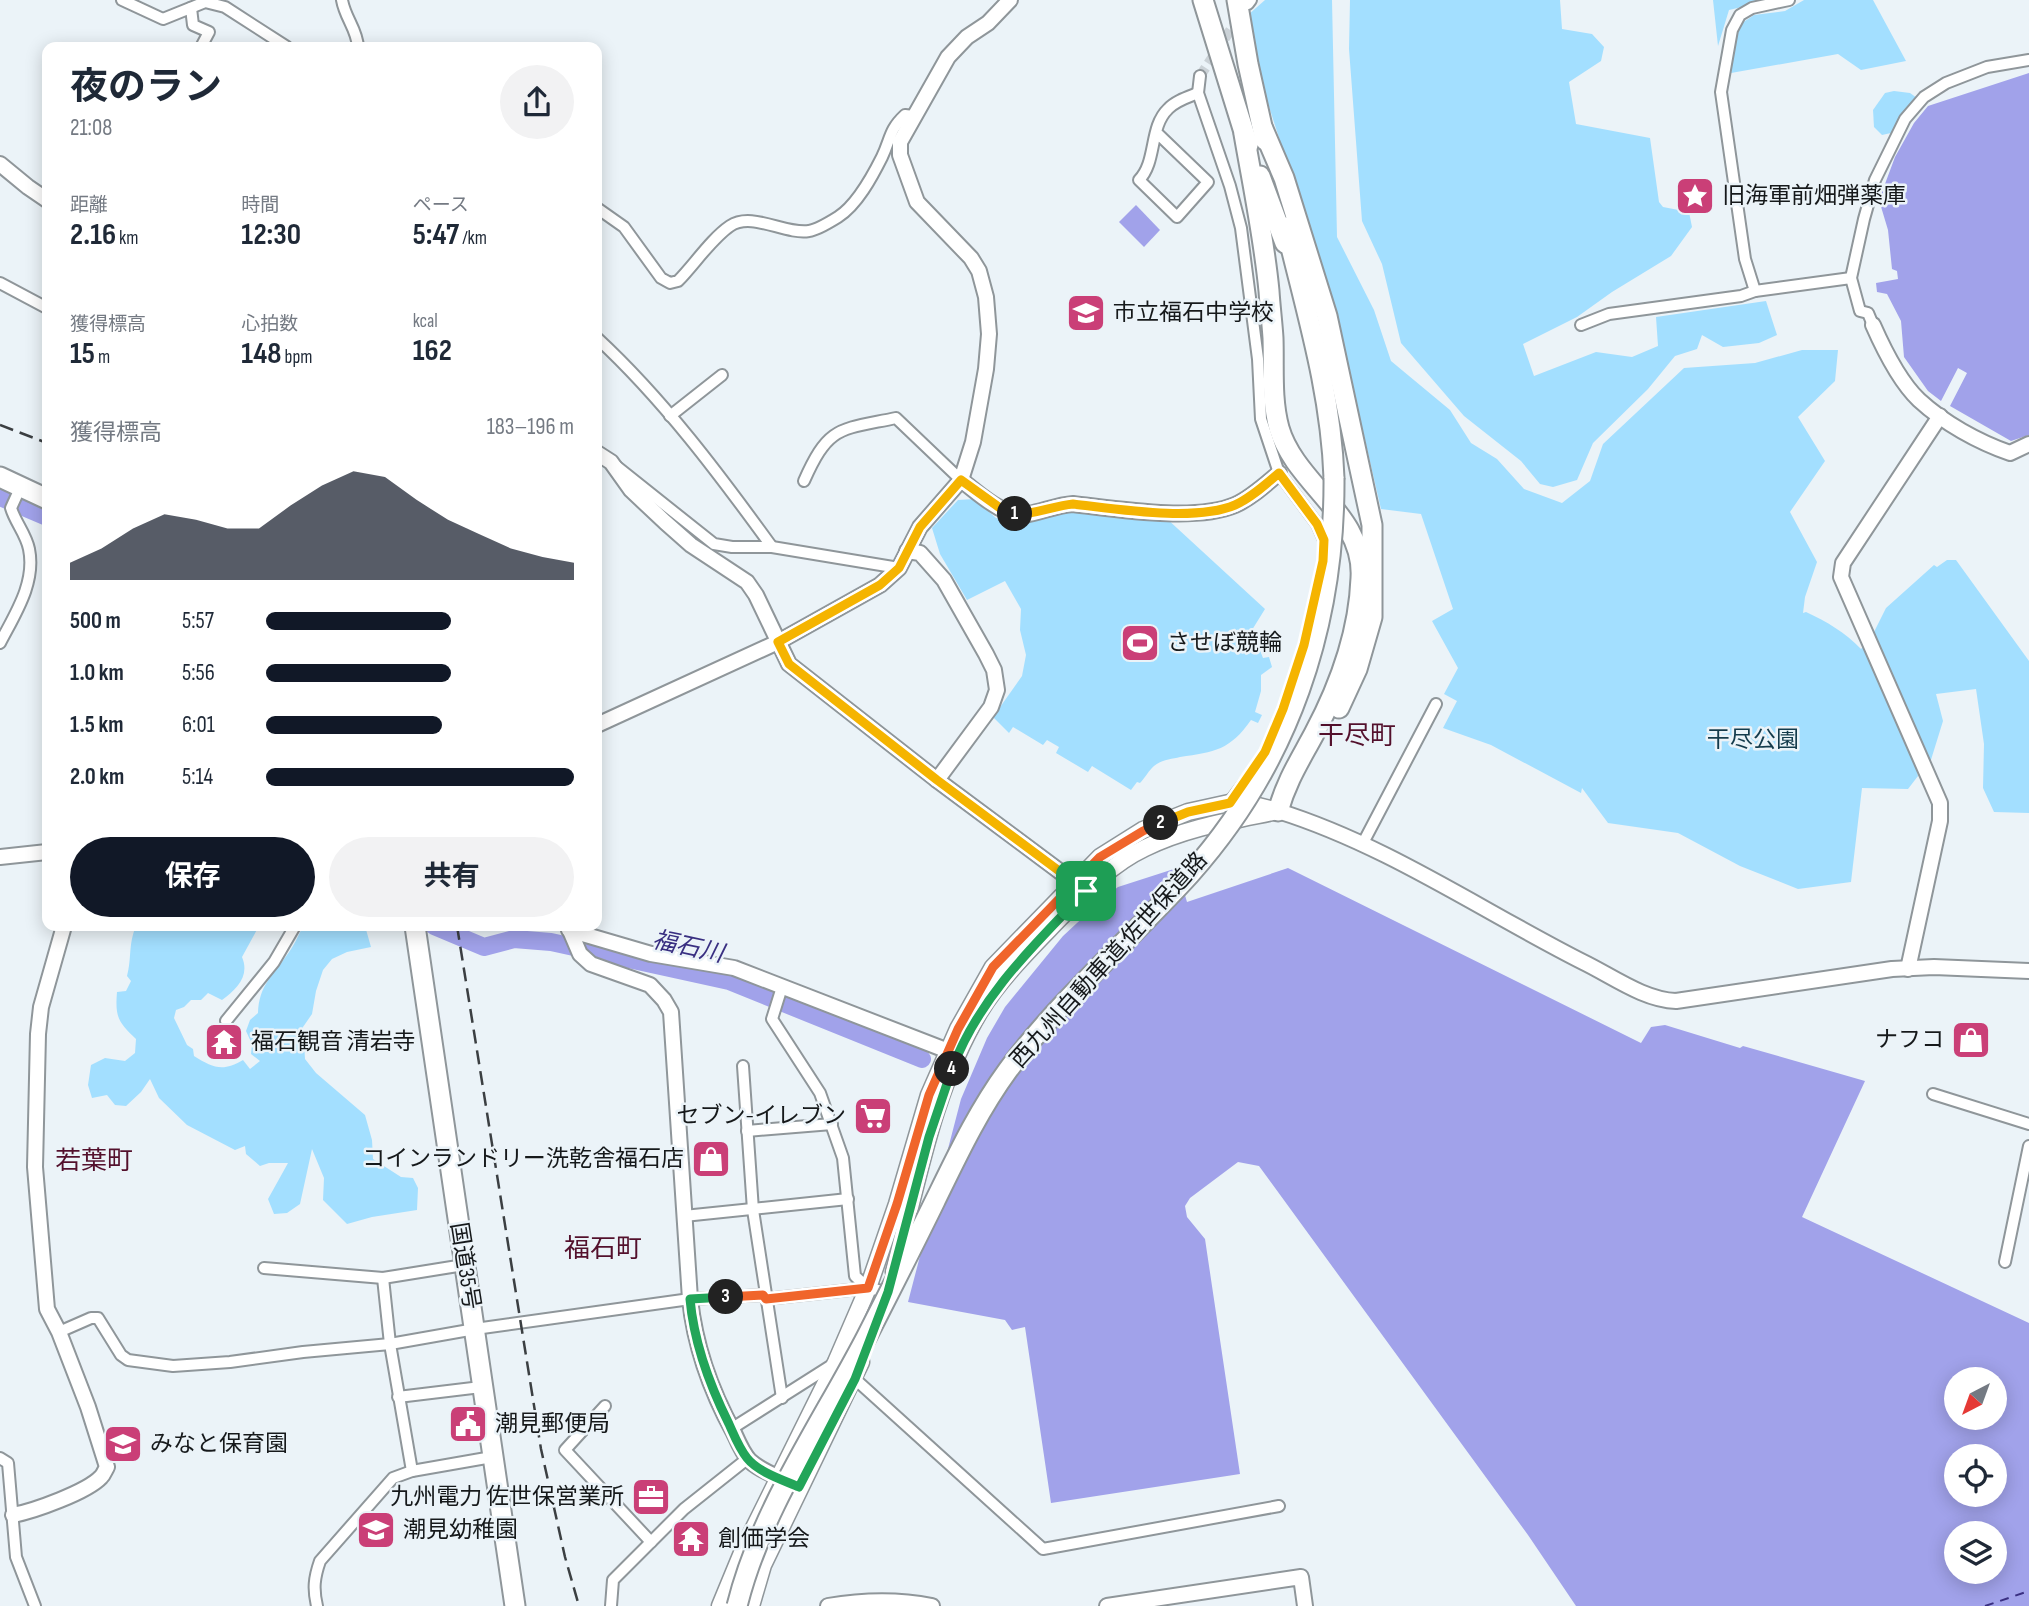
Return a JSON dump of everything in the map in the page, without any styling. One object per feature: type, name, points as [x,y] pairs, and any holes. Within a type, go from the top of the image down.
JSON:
[{"type":"highway","name":"西九州自動車道;佐世保道路","points":[[737,1606],[772,1512],[865,1339],[979,1113],[1040,1029],[1192,872],[1244,803],[1274,750],[1304,677],[1324,604],[1334,536],[1330,420],[1298,280],[1253,131],[1203,0]]},
{"type":"highway","name":"西九州自動車道;佐世保道路","points":[[1245,1],[1253,131]]},
{"type":"highway","points":[[1253,131],[1273,338],[1273,388],[1279,428],[1298,465],[1342,519],[1355,540],[1362,574],[1357,616],[1344,662],[1318,724],[1285,786],[1279,811]]},
{"type":"highway","points":[[1253,131],[1284,178],[1327,316],[1372,525],[1372,617],[1357,668],[1296,789],[1279,811]]},
{"type":"highway","points":[[0,477],[18,491],[42,498]]},
{"type":"highway","name":"国道35号","points":[[416,931],[515,1606]]},
{"type":"main road","points":[[720,1606],[744,1548],[836,1362],[868,1288],[897,1204],[929,1095],[952,1053],[981,1010],[1100,857],[1143,831],[1188,812],[1230,803],[1250,804],[1279,811]]},
{"type":"main road","points":[[1080,886],[1122,860],[1170,837],[1202,827],[1279,811]]},
{"type":"main road","points":[[751,1606],[763,1565],[799,1487],[855,1379],[888,1292],[952,1053]]},
{"type":"street","points":[[122,0],[163,19],[205,2],[225,7],[279,42]]},
{"type":"street","points":[[342,0],[344,15],[357,32],[358,42]]},
{"type":"street","points":[[602,723],[778,642],[880,585],[899,568],[920,527],[961,480],[973,442],[986,369],[989,334],[986,297],[979,271],[971,258],[918,202],[906,176],[900,155],[900,142],[947,57],[967,37],[988,23],[1010,0]]},
{"type":"street","points":[[1755,291],[1745,259],[1721,92],[1732,30],[1740,15],[1752,8],[1789,0]]},
{"type":"street","points":[[191,8],[193,25],[209,32],[204,42]]},
{"type":"street","points":[[2029,60],[1987,67],[1946,83],[1924,97],[1905,119],[1875,180],[1851,278],[1860,311],[1868,313],[1895,367],[1918,399],[1940,416],[1996,448],[2010,453],[2029,444]]},
{"type":"street","points":[[1200,76],[1198,93],[1230,186],[1241,228],[1258,359],[1261,419],[1279,473],[1317,524],[1324,540],[1323,561],[1304,645],[1283,709],[1265,752],[1230,803]]},
{"type":"street","points":[[1157,133],[1208,182],[1177,217],[1139,180],[1147,168],[1157,133],[1167,109],[1198,93]]},
{"type":"street","points":[[602,212],[624,227],[661,278],[670,283],[678,281],[720,235],[738,222],[758,222],[808,231],[839,216],[852,206],[877,166],[893,126],[905,115],[912,116]]},
{"type":"street","points":[[0,164],[42,197]]},
{"type":"street","points":[[1581,325],[1609,314],[1851,278]]},
{"type":"street","points":[[0,283],[42,305]]},
{"type":"street","points":[[602,343],[632,370],[772,547]]},
{"type":"street","points":[[670,416],[722,375]]},
{"type":"street","points":[[1908,969],[1940,821],[1940,803],[1841,577],[1843,563],[1940,416]]},
{"type":"street","points":[[804,481],[823,444],[838,431],[896,418],[961,480],[1000,508],[1016,514],[1031,514],[1055,505],[1073,504],[1182,513],[1213,511],[1236,505],[1279,473]]},
{"type":"street","points":[[602,456],[641,484],[714,544],[772,547],[899,568]]},
{"type":"street","points":[[611,462],[631,490],[665,523],[691,545],[747,582],[789,664],[937,780],[1080,886]]},
{"type":"street","points":[[0,643],[24,596],[32,571],[29,546],[11,508],[18,491]]},
{"type":"street","points":[[907,551],[920,553],[944,580],[994,670],[997,690],[991,707],[937,780]]},
{"type":"street","points":[[1363,843],[1436,704]]},
{"type":"street","points":[[1279,811],[1321,824],[1363,843],[1538,939],[1665,1001],[1908,969],[2029,971]]},
{"type":"street","points":[[0,857],[42,853]]},
{"type":"street","points":[[13,1515],[29,1512],[67,1497],[102,1477],[107,1467],[88,1407],[59,1332],[47,1309],[36,1153],[38,1034],[41,1007],[63,931]]},
{"type":"street","points":[[226,1021],[274,962],[292,931]]},
{"type":"street","points":[[570,931],[580,954],[591,964],[650,985],[671,1012],[692,1322],[702,1362],[715,1396],[747,1459],[799,1487]]},
{"type":"street","points":[[576,931],[652,954],[734,968],[781,990],[952,1053]]},
{"type":"street","points":[[781,990],[772,1018],[820,1093],[832,1125],[843,1158],[855,1276],[868,1288]]},
{"type":"street","points":[[743,1066],[753,1210],[782,1398]]},
{"type":"street","points":[[1933,1094],[2029,1124]]},
{"type":"street","points":[[747,1131],[832,1125]]},
{"type":"street","points":[[2005,1262],[2029,1146]]},
{"type":"street","points":[[684,1216],[848,1199]]},
{"type":"street","points":[[264,1268],[383,1278],[464,1265]]},
{"type":"street","points":[[383,1278],[390,1344],[412,1471]]},
{"type":"street","points":[[766,1299],[868,1288],[888,1292]]},
{"type":"street","points":[[59,1332],[91,1318],[98,1318],[121,1355],[128,1360],[173,1366],[390,1344],[475,1329],[690,1299],[763,1295],[766,1299]]},
{"type":"street","points":[[732,1429],[836,1362]]},
{"type":"street","points":[[855,1379],[1043,1549],[1279,1506]]},
{"type":"street","points":[[398,1397],[481,1387]]},
{"type":"street","points":[[605,1406],[565,1450],[651,1542]]},
{"type":"street","points":[[317,1606],[314,1578],[320,1561],[393,1478],[412,1471],[492,1457]]},
{"type":"street","points":[[0,1458],[8,1463],[16,1557],[36,1606]]},
{"type":"street","points":[[611,1606],[614,1580],[684,1509],[747,1459]]},
{"type":"street","points":[[1107,1606],[1177,1601],[1301,1577],[1306,1606]]},
{"type":"street","points":[[828,1606],[859,1601],[906,1601],[932,1606]]},
{"type":"green space","name":"干尽公園","points":[[1265,0],[1332,0],[1337,237],[1374,310],[1391,361],[1450,410],[1471,443],[1497,459],[1524,489],[1562,503],[1590,481],[1603,444],[1684,368],[1755,363],[1802,350],[1838,350],[1835,381],[1798,417],[1825,461],[1790,512],[1817,562],[1805,597],[1803,613],[1806,612],[1835,628],[1861,649],[1871,638],[1886,608],[1934,565],[1937,567],[1947,560],[1956,560],[2029,661],[2029,813],[1994,812],[1983,788],[1984,744],[1976,689],[1936,694],[1943,721],[1930,763],[1915,762],[1918,776],[1908,789],[1862,788],[1851,882],[1798,889],[1740,866],[1678,833],[1608,823],[1582,788],[1581,793],[1491,745],[1443,728],[1457,701],[1444,694],[1458,668],[1432,621],[1453,609],[1421,514],[1381,509],[1336,315],[1263,88],[1248,15]]},
{"type":"green space","points":[[1350,0],[1560,0],[1562,29],[1592,34],[1604,47],[1601,61],[1569,82],[1576,124],[1650,138],[1659,202],[1663,207],[1689,212],[1692,227],[1671,256],[1577,317],[1523,344],[1534,376],[1596,352],[1632,357],[1658,346],[1656,317],[1766,301],[1777,335],[1759,343],[1723,347],[1702,335],[1697,349],[1675,356],[1648,389],[1593,443],[1577,480],[1553,487],[1540,484],[1521,461],[1464,416],[1401,343],[1382,264],[1362,221],[1349,49]]},
{"type":"green space","points":[[1713,0],[1772,0],[1729,10],[1718,46]]},
{"type":"green space","points":[[1804,0],[1873,0],[1906,61],[1861,70],[1838,54],[1731,73],[1736,36],[1742,23],[1754,15],[1785,11]]},
{"type":"green space","points":[[1885,93],[1910,93],[1917,98],[1891,133],[1882,135],[1874,127],[1873,110]]},
{"type":"green space","name":"させぼ競輪","points":[[974,499],[996,518],[1018,522],[1059,510],[1077,508],[1165,517],[1265,609],[1252,630],[1263,658],[1269,657],[1272,667],[1261,675],[1261,691],[1255,712],[1262,715],[1258,723],[1251,720],[1236,738],[1221,748],[1157,764],[1131,790],[1092,766],[1088,772],[1056,753],[1059,747],[1047,740],[1043,745],[1013,727],[1009,733],[993,717],[1022,676],[1026,655],[1020,630],[1021,609],[1005,581],[967,600],[940,554],[932,528],[958,500]]},
{"type":"green space","points":[[134,931],[256,931],[242,957],[243,976],[237,987],[222,1000],[208,993],[201,1000],[191,1000],[176,1010],[174,1018],[187,1045],[193,1049],[194,1056],[218,1067],[230,1066],[243,1060],[250,1069],[260,1061],[251,1054],[252,1044],[246,1031],[250,1020],[258,1013],[267,982],[292,948],[300,931],[366,931],[371,947],[347,952],[332,959],[323,970],[312,1014],[303,1027],[305,1059],[316,1073],[365,1115],[372,1140],[373,1159],[401,1177],[413,1178],[418,1188],[417,1210],[347,1224],[323,1200],[324,1178],[312,1149],[300,1204],[287,1213],[274,1214],[268,1199],[288,1163],[260,1166],[246,1154],[245,1146],[235,1150],[187,1125],[159,1098],[150,1079],[126,1106],[115,1105],[107,1095],[92,1098],[88,1085],[91,1065],[105,1058],[125,1061],[135,1053],[136,1039],[125,1028],[117,1013],[117,992],[126,991],[131,981],[127,976]]},
{"type":"shaded area","points":[[2029,73],[2029,435],[2011,441],[1950,406],[1967,373],[1958,368],[1941,401],[1928,391],[1904,357],[1901,321],[1887,294],[1877,292],[1876,283],[1898,279],[1897,271],[1892,269],[1888,230],[1879,200],[1895,157],[1914,123],[1928,106]]},
{"type":"shaded area","points":[[1136,205],[1160,230],[1144,247],[1119,222]]},
{"type":"shaded area","points":[[1177,868],[1187,902],[1288,868],[1641,1043],[1651,1027],[1665,1025],[1865,1081],[1802,1217],[2029,1323],[2029,1606],[1576,1606],[1528,1535],[1259,1166],[1238,1162],[1190,1198],[1185,1206],[1187,1217],[1205,1239],[1240,1474],[1051,1503],[1025,1327],[1012,1330],[1005,1320],[908,1302],[961,1099],[987,1038],[1005,1007],[1063,936],[1118,887]]},
{"type":"waterway","name":"福石川","points":[[0,497],[42,515]]},
{"type":"waterway","name":"福石川","points":[[446,931],[484,947],[514,939],[551,942],[729,981],[922,1059]]},
{"type":"ferry route","points":[[1985,1606],[2029,1591]]},
{"type":"tunnel","points":[[1200,76],[1239,17]]},
{"type":"railway","points":[[0,425],[42,441]]},
{"type":"railway","points":[[458,931],[541,1449],[579,1606]]},
{"type":"place","name":"旧海軍前畑弾薬庫","points":[[1695,196]]},
{"type":"place","name":"市立福石中学校","points":[[1086,313]]},
{"type":"place","name":"させぼ競輪","points":[[1140,643]]},
{"type":"place","name":"ナフコ","points":[[1971,1040]]},
{"type":"place","name":"福石観音 清岩寺","points":[[224,1042]]},
{"type":"place","name":"セブン-イレブン","points":[[873,1116]]},
{"type":"place","name":"コインランドリー洗乾舎福石店","points":[[711,1159]]},
{"type":"place","name":"潮見郵便局","points":[[468,1424]]},
{"type":"place","name":"みなと保育園","points":[[123,1444]]},
{"type":"place","name":"九州電力 佐世保営業所","points":[[651,1497]]},
{"type":"place","name":"潮見幼稚園","points":[[376,1530]]},
{"type":"place","name":"創価学会","points":[[691,1539]]},
{"type":"district","name":"干尽町","points":[[1357,736]]},
{"type":"district","name":"若葉町","points":[[94,1161]]},
{"type":"district","name":"福石町","points":[[603,1249]]},
{"type":"route","points":[[1086,891],[1000,984],[981,1010],[958,1054],[929,1137],[888,1292],[855,1379],[799,1487],[757,1467],[747,1459],[715,1396],[702,1362],[692,1322],[690,1299],[763,1295],[766,1299],[868,1288],[897,1204],[929,1095],[958,1029],[993,967],[1074,882],[1100,857],[1143,831],[1188,812],[1230,803],[1253,771],[1265,752],[1283,709],[1304,645],[1323,561],[1324,540],[1317,524],[1279,473],[1236,505],[1213,511],[1182,513],[1073,504],[1055,505],[1031,514],[1016,514],[1000,508],[961,480],[920,527],[899,568],[880,585],[778,642],[789,664],[937,780],[1074,882],[1086,891]]}]
